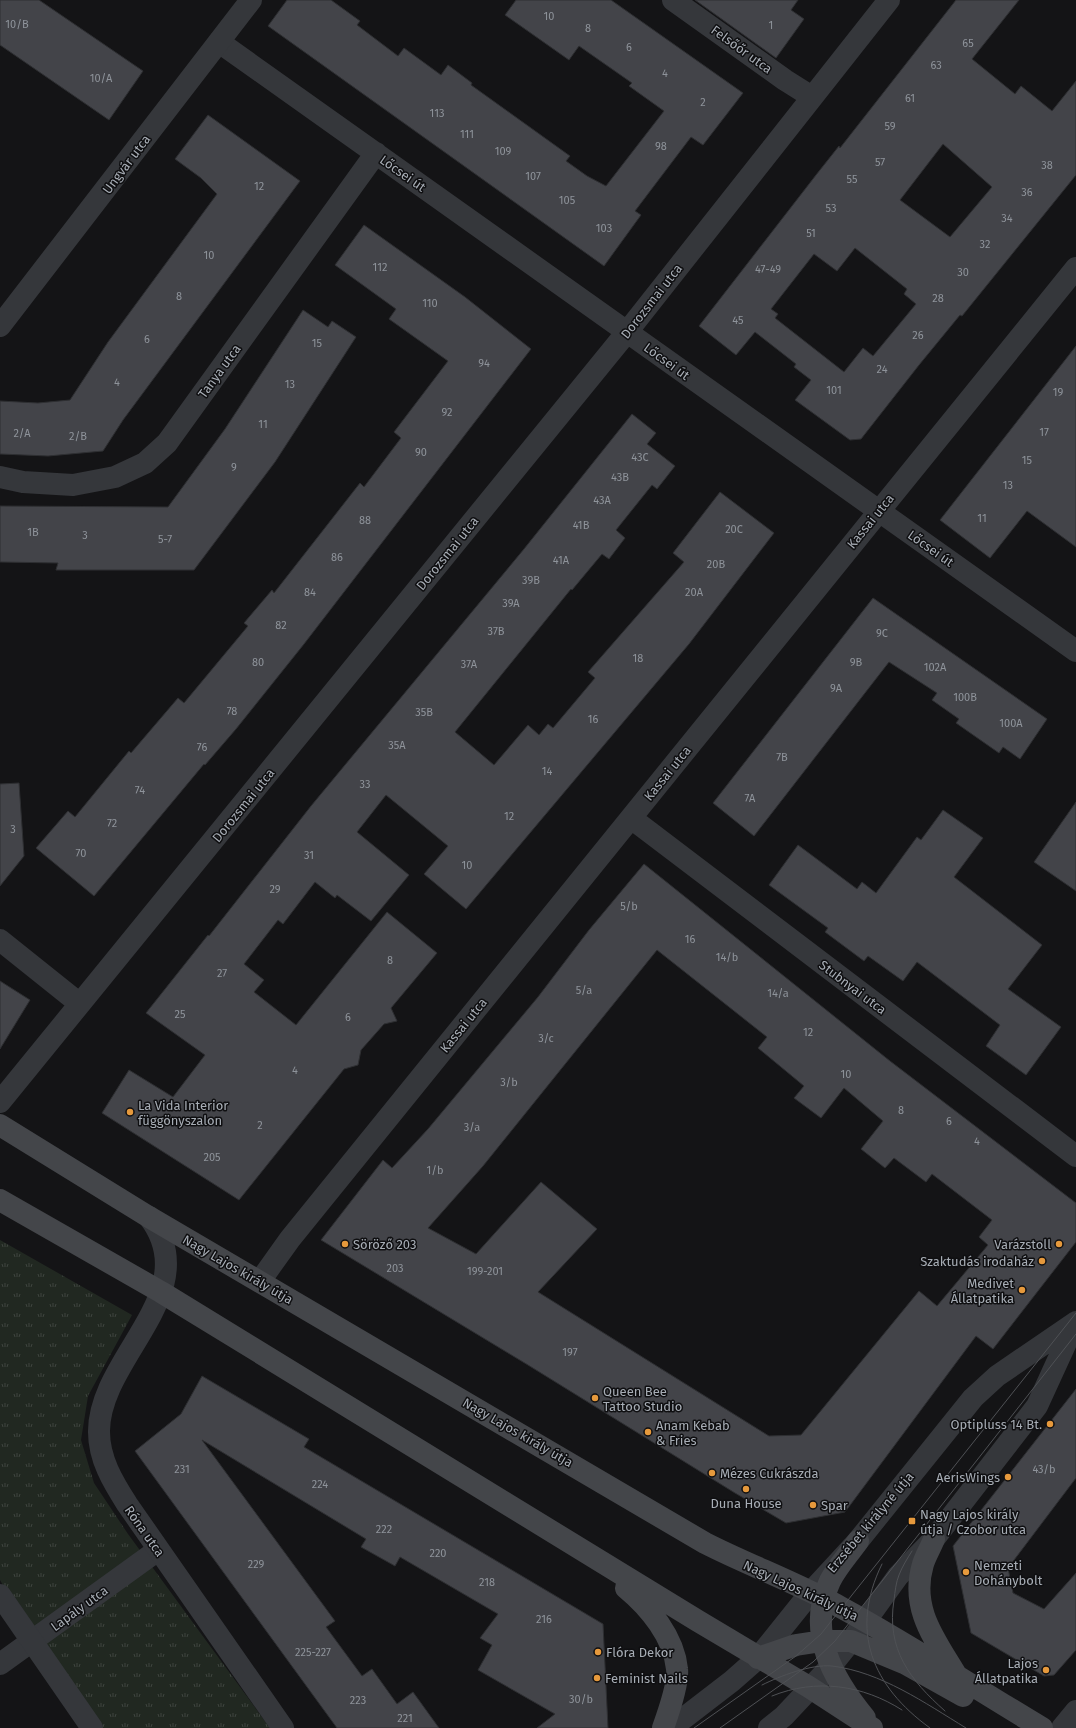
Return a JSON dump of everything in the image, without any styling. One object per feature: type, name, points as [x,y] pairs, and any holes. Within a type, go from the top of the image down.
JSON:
[{"type":"main road","name":"Nagy Lajos király útja","points":[[0,1125],[149,1217],[705,1543],[745,1564],[818,1596],[866,1621],[1037,1725]]},
{"type":"main road","points":[[0,1200],[161,1292],[589,1555],[758,1658],[809,1687],[873,1728]]},
{"type":"main road","points":[[934,1538],[923,1564],[920,1584],[920,1603],[925,1621],[957,1676]]},
{"type":"main road","points":[[858,1541],[818,1596],[822,1642],[831,1666],[856,1707],[873,1728]]},
{"type":"main road","points":[[589,1555],[640,1600],[670,1644],[678,1670],[671,1704],[663,1728]]},
{"type":"main road","points":[[758,1658],[796,1645],[851,1641],[904,1663],[997,1714],[1037,1725]]},
{"type":"street","name":"Ungvár utca","points":[[0,326],[251,0]]},
{"type":"street","name":"Felsőőr utca","points":[[673,0],[785,80],[812,97]]},
{"type":"street","name":"Dorozsmai utca","points":[[0,1102],[627,332],[889,0]]},
{"type":"street","name":"Lőcsei út","points":[[219,42],[1076,651]]},
{"type":"street","name":"Tanya utca","points":[[0,478],[23,482],[73,486],[115,477],[145,463],[167,444],[376,153]]},
{"type":"street","name":"Kassai utca","points":[[260,1281],[290,1239],[1076,268]]},
{"type":"street","name":"Stubnyai utca","points":[[631,818],[1076,1156]]},
{"type":"street","points":[[0,940],[80,1004]]},
{"type":"street","name":"Róna utca","points":[[149,1217],[158,1229],[166,1252],[161,1292],[151,1316],[109,1390],[103,1404],[98,1430],[100,1450],[110,1475],[126,1504],[283,1728]]},
{"type":"street","name":"Róna utca","points":[[151,1316],[161,1306],[169,1306],[200,1316]]},
{"type":"street","name":"Erzsébet királyné útja","points":[[769,1728],[784,1716],[809,1687],[831,1666],[866,1621],[898,1576],[934,1538],[1037,1406],[1076,1322]]},
{"type":"street","name":"Erzsébet királyné útja","points":[[858,1541],[973,1398],[997,1376],[1076,1322]]},
{"type":"street","name":"Lapály utca","points":[[0,1664],[158,1550]]},
{"type":"street","points":[[0,1595],[92,1728]]},
{"type":"street","points":[[671,1728],[732,1681],[758,1658],[818,1596]]},
{"type":"street","points":[[1062,1728],[1076,1711]]},
{"type":"green space","points":[[0,1240],[132,1315],[88,1396],[81,1440],[94,1483],[128,1534],[270,1728],[96,1728],[33,1638],[0,1580]]},
{"type":"building","points":[[0,0],[39,0],[143,71],[109,120],[0,45]]},
{"type":"building","points":[[287,0],[331,0],[360,21],[357,25],[398,56],[404,48],[441,75],[448,65],[472,83],[471,85],[570,156],[566,161],[587,176],[606,186],[664,111],[629,86],[632,83],[579,46],[569,60],[505,15],[516,0],[611,0],[743,93],[703,145],[691,137],[635,211],[641,215],[604,266],[268,26]]},
{"type":"building","points":[[695,0],[798,0],[791,10],[804,19],[776,58]]},
{"type":"building","points":[[956,0],[1019,0],[972,59],[1015,94],[1021,86],[1052,111],[1076,81],[1076,175],[962,316],[960,315],[919,365],[861,439],[850,440],[795,400],[811,380],[794,367],[796,364],[755,332],[736,355],[699,326],[839,146],[840,148]],"holes":[[[943,144],[992,187],[950,237],[900,200]],[[855,248],[907,289],[904,294],[916,304],[873,356],[863,348],[844,372],[775,318],[778,314],[771,309],[814,254],[837,271]]]},
{"type":"building","points":[[208,115],[300,181],[123,420],[103,451],[48,456],[0,454],[0,401],[38,403],[70,400],[108,342],[217,194],[201,178],[175,159]]},
{"type":"building","points":[[364,225],[465,297],[531,349],[304,644],[236,729],[205,765],[204,764],[94,896],[36,848],[68,811],[75,817],[129,751],[131,753],[178,698],[184,703],[248,626],[244,623],[272,590],[274,593],[360,483],[364,487],[401,438],[394,432],[448,361],[389,319],[396,309],[335,265]]},
{"type":"building","points":[[303,310],[328,327],[332,321],[356,337],[275,462],[194,570],[56,570],[58,563],[0,562],[0,506],[168,507],[225,429]]},
{"type":"building","points":[[1076,346],[1076,547],[1027,511],[990,558],[940,520]]},
{"type":"building","points":[[632,414],[656,433],[647,444],[675,466],[657,489],[652,485],[616,530],[625,538],[609,559],[602,554],[572,590],[571,589],[455,732],[494,765],[528,725],[539,735],[548,724],[553,728],[595,678],[588,672],[684,562],[673,553],[720,492],[774,533],[689,644],[466,909],[424,874],[448,846],[386,795],[357,832],[409,875],[371,921],[337,895],[335,898],[315,882],[283,924],[278,920],[244,964],[264,980],[254,992],[296,1025],[387,912],[437,953],[391,1008],[397,1021],[384,1024],[361,1050],[358,1065],[344,1069],[239,1200],[102,1113],[129,1070],[173,1097],[205,1055],[146,1013],[208,935],[209,936],[311,806],[524,549]]},
{"type":"building","points":[[873,598],[1047,719],[1020,759],[1003,747],[999,753],[956,723],[959,719],[932,700],[937,693],[889,662],[754,836],[713,803]]},
{"type":"building","points":[[19,783],[24,856],[0,886],[0,784]]},
{"type":"building","points":[[1076,802],[1076,891],[1034,862]]},
{"type":"building","points":[[943,810],[983,838],[954,877],[1042,945],[1008,989],[1061,1027],[1026,1075],[986,1046],[1000,1025],[917,962],[903,981],[868,956],[864,961],[825,932],[828,928],[769,885],[798,845],[857,889],[862,882],[876,893],[917,837],[921,840]]},
{"type":"building","points":[[644,864],[890,1061],[1076,1203],[1076,1242],[993,1349],[976,1336],[845,1512],[786,1523],[321,1240],[383,1160],[392,1168],[428,1129],[538,997],[589,930]],"holes":[[[657,950],[767,1037],[758,1048],[804,1086],[794,1098],[821,1118],[844,1088],[883,1121],[861,1149],[885,1168],[894,1158],[926,1182],[932,1174],[992,1220],[979,1237],[988,1245],[937,1306],[919,1291],[801,1435],[769,1436],[538,1292],[597,1229],[541,1182],[476,1254],[428,1228],[483,1166]]]},
{"type":"building","points":[[0,981],[30,1000],[0,1049]]},
{"type":"building","points":[[202,1376],[309,1439],[304,1447],[603,1624],[608,1728],[537,1728],[555,1714],[478,1670],[492,1645],[480,1638],[498,1614],[400,1557],[395,1566],[361,1547],[366,1539],[202,1440],[335,1621],[326,1627],[362,1676],[372,1669],[397,1704],[413,1692],[439,1728],[337,1728],[135,1451],[181,1414]]},
{"type":"building","points":[[1076,1389],[1076,1478],[1008,1568],[1013,1593],[1044,1609],[1076,1573],[1076,1650],[1054,1675],[1044,1676],[971,1633],[953,1546]]},
{"type":"tram line","points":[[694,1728],[796,1656],[821,1634],[1076,1313]]},
{"type":"tram line","points":[[720,1728],[813,1662],[835,1641],[1076,1334]]},
{"type":"tram line","points":[[912,1551],[896,1584],[892,1618],[894,1634],[897,1648],[911,1675],[932,1699],[945,1711]]},
{"type":"tram line","points":[[882,1564],[872,1589],[867,1612],[867,1634],[872,1655],[881,1675],[893,1694],[910,1712],[930,1728]]},
{"type":"tram line","points":[[762,1685],[778,1678],[815,1667],[832,1666],[850,1669],[902,1690],[966,1728]]},
{"type":"tram line","points":[[772,1696],[789,1690],[805,1687],[839,1687],[871,1695],[887,1701],[902,1710]]},
{"type":"place","name":"La Vida Interior függönyszalon","points":[[130,1112]]},
{"type":"place","name":"Söröző 203","points":[[345,1244]]},
{"type":"place","name":"Varázstoll","points":[[1059,1244]]},
{"type":"place","name":"Szaktudás irodaház","points":[[1042,1261]]},
{"type":"place","name":"Medivet Állatpatika","points":[[1022,1290]]},
{"type":"place","name":"Queen Bee Tattoo Studio","points":[[595,1398]]},
{"type":"place","name":"Optipluss 14 Bt.","points":[[1050,1424]]},
{"type":"place","name":"Anam Kebab & Fries","points":[[648,1432]]},
{"type":"place","name":"Mézes Cukrászda","points":[[712,1473]]},
{"type":"place","name":"AerisWings","points":[[1008,1477]]},
{"type":"place","name":"Duna House","points":[[746,1489]]},
{"type":"place","name":"Spar","points":[[813,1505]]},
{"type":"place","name":"Nagy Lajos király útja / Czobor utca","points":[[912,1521]]},
{"type":"place","name":"Nemzeti Dohánybolt","points":[[966,1572]]},
{"type":"place","name":"Flóra Dekor","points":[[598,1652]]},
{"type":"place","name":"Lajos Állatpatika","points":[[1046,1670]]},
{"type":"place","name":"Feminist Nails","points":[[597,1678]]}]
